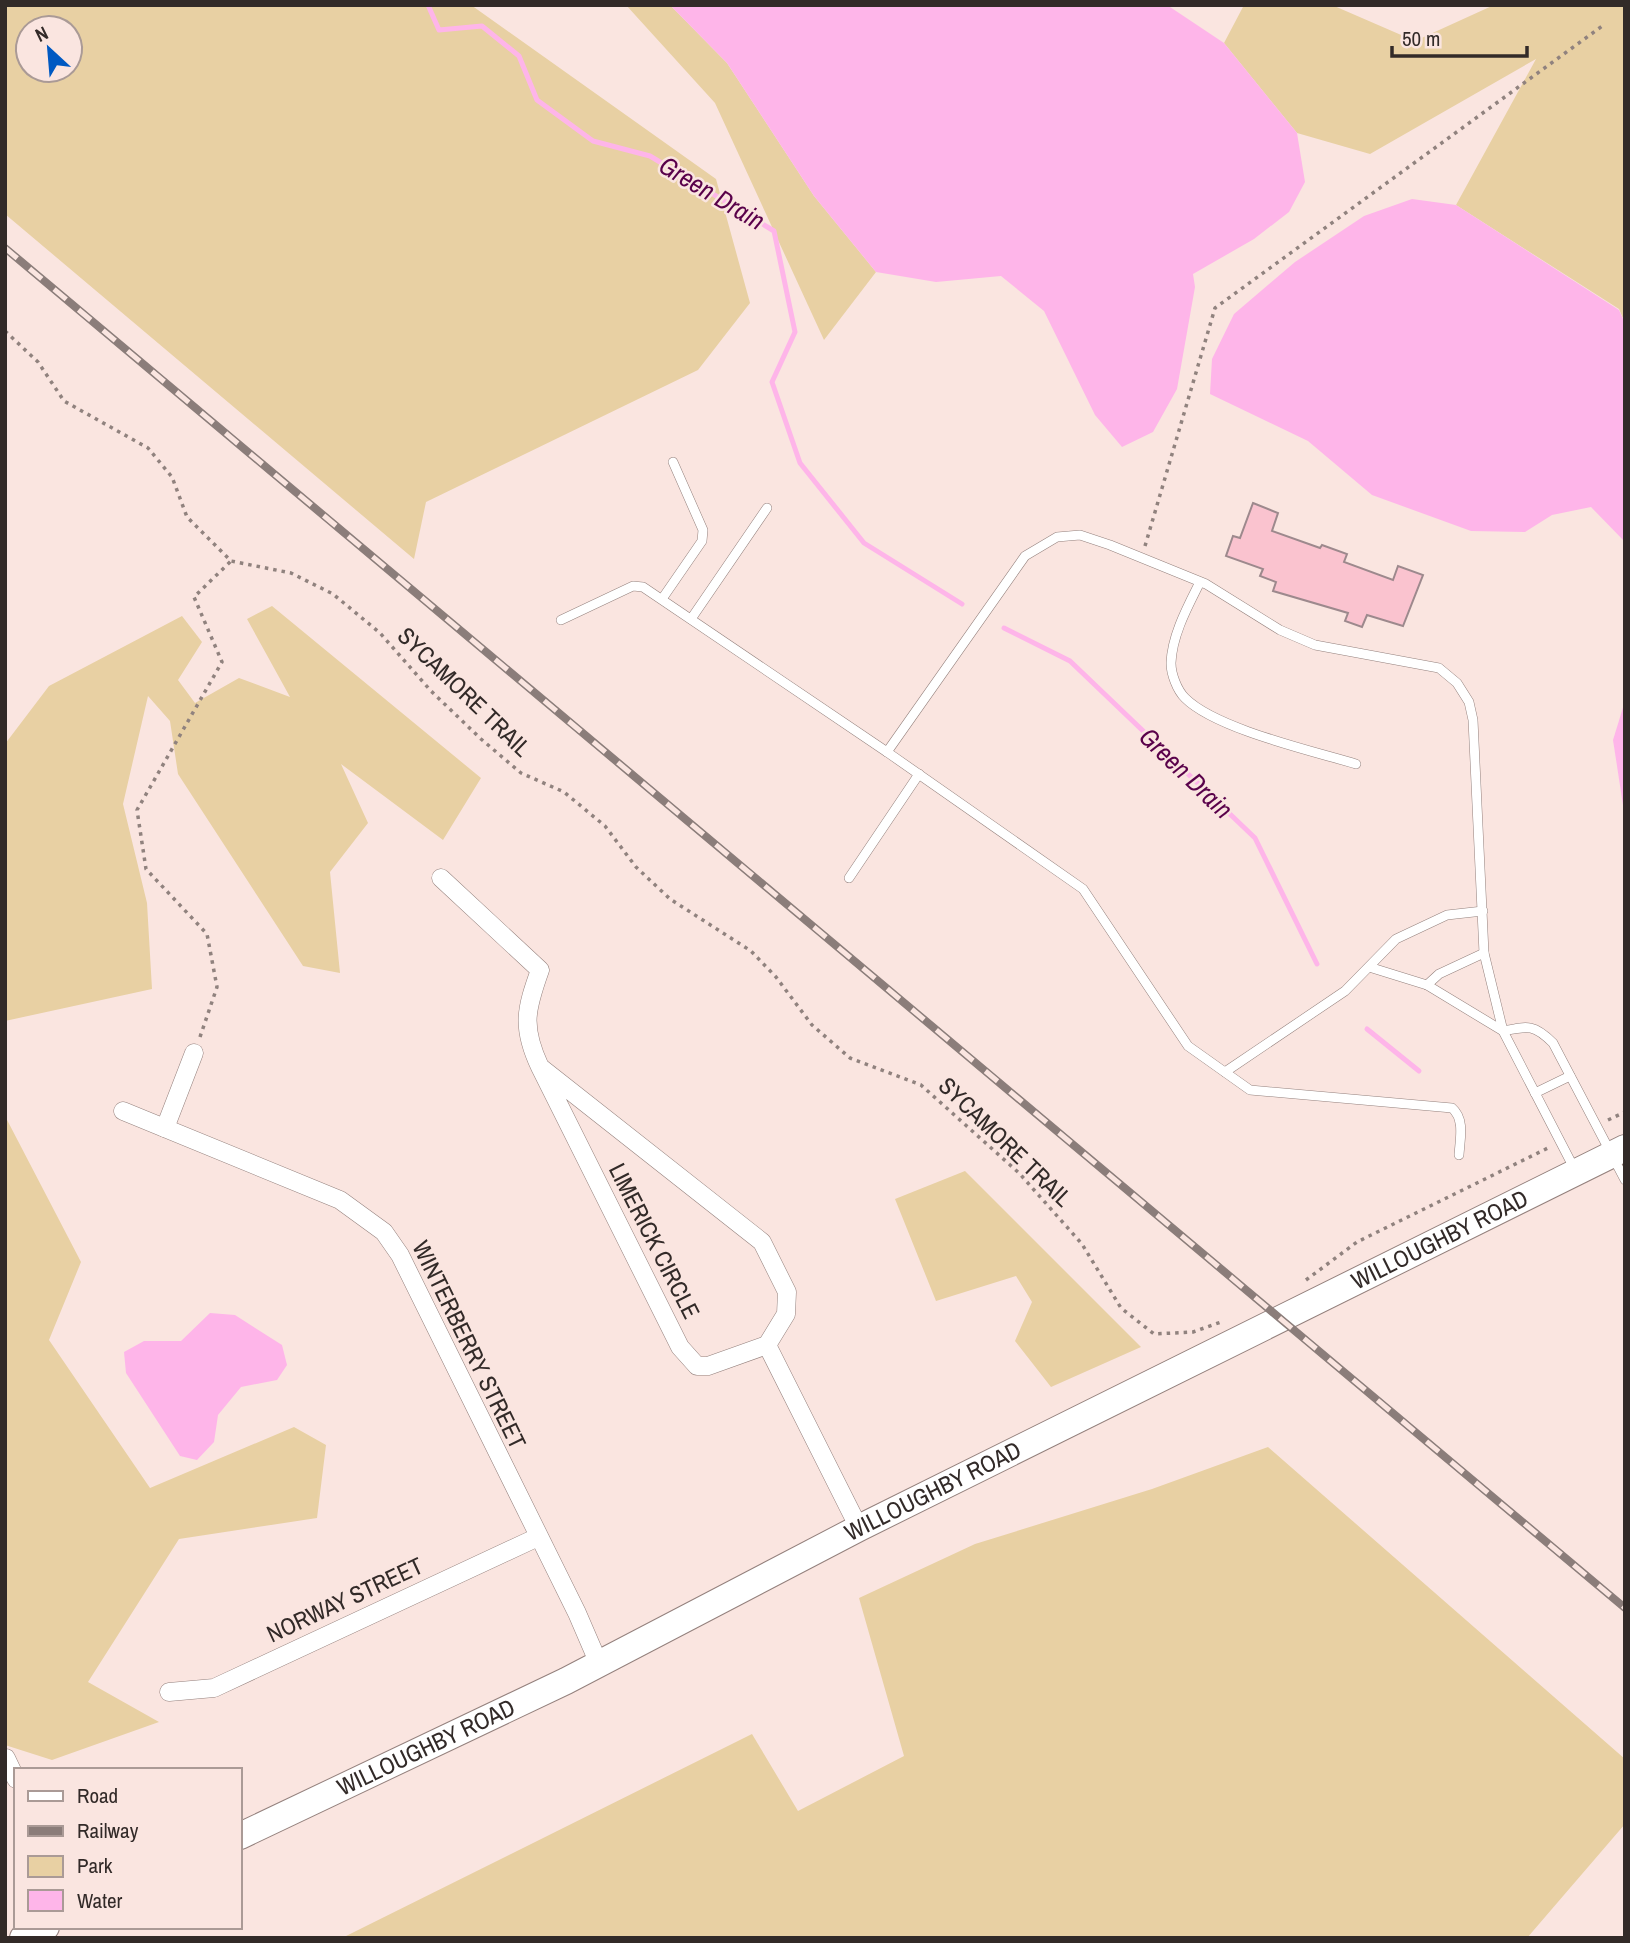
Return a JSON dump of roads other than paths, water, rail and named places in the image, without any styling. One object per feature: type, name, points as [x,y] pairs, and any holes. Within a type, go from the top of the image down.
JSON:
[{"type":"street","name":"LIMERICK CIRCLE","points":[[441,878],[541,970],[525,1010],[533,1052],[540,1067],[687,1357],[697,1366],[708,1366],[767,1345],[782,1323],[787,1292],[762,1242],[540,1067]]},
{"type":"street","points":[[165,1128],[194,1053]]},
{"type":"street","name":"WINTERBERRY STREET","points":[[123,1111],[340,1200],[384,1232],[400,1255],[577,1613],[599,1664]]},
{"type":"street","name":"WILLOUGHBY ROAD","points":[[242,1835],[599,1664],[859,1528],[1618,1152]]},
{"type":"street","points":[[767,1345],[859,1528]]},
{"type":"street","name":"NORWAY STREET","points":[[169,1692],[214,1689],[538,1538]]},
{"type":"street","points":[[6,1758],[14,1775]]},
{"type":"street","points":[[23,1938],[42,1929]]},
{"type":"lane","points":[[662,599],[702,541],[704,530],[673,462]]},
{"type":"lane","points":[[691,619],[767,508]]},
{"type":"lane","points":[[887,752],[1025,556],[1057,537],[1080,535],[1200,582],[1280,630],[1315,645],[1439,668],[1457,683],[1469,702],[1473,720],[1484,953],[1503,1031],[1576,1172]]},
{"type":"lane","points":[[1200,582],[1183,616],[1171,664],[1179,690],[1186,699],[1218,718],[1266,737],[1356,764]]},
{"type":"lane","points":[[561,620],[634,586],[643,587],[1083,889],[1188,1046],[1250,1090],[1452,1108],[1461,1121],[1459,1155]]},
{"type":"lane","points":[[849,878],[919,774]]},
{"type":"lane","points":[[1225,1072],[1345,991],[1396,939],[1447,915],[1483,911]]},
{"type":"lane","points":[[1427,985],[1447,969],[1484,953]]},
{"type":"lane","points":[[1369,967],[1427,985],[1503,1031],[1528,1026],[1542,1032],[1553,1043],[1596,1125],[1618,1152],[1625,1180]]},
{"type":"lane","points":[[1535,1093],[1570,1076]]},
{"type":"water","points":[[670,5],[1167,5],[1224,43],[1297,133],[1305,182],[1289,212],[1254,239],[1193,274],[1195,287],[1177,389],[1153,432],[1122,447],[1095,415],[1044,311],[1001,276],[936,282],[876,272],[814,196],[727,63]]},
{"type":"water","points":[[1412,199],[1456,205],[1619,310],[1625,323],[1625,542],[1591,507],[1552,515],[1525,532],[1471,531],[1372,495],[1308,441],[1210,394],[1212,359],[1234,314],[1295,262],[1364,216]]},
{"type":"water","points":[[1625,701],[1625,818],[1613,740]]},
{"type":"water","points":[[210,1313],[235,1315],[282,1345],[287,1365],[277,1380],[241,1387],[218,1415],[214,1442],[197,1460],[180,1456],[126,1373],[124,1352],[144,1341],[181,1341]]},
{"type":"waterway","name":"Green Drain","points":[[428,5],[439,30],[482,26],[519,56],[537,100],[593,141],[650,156],[774,231],[795,332],[772,382],[800,463],[864,543],[962,604]]},
{"type":"waterway","name":"Green Drain","points":[[1004,628],[1070,661],[1255,838],[1317,964]]},
{"type":"waterway","name":"Green Drain","points":[[1367,1029],[1419,1071]]},
{"type":"railway","points":[[5,248],[1625,1608]]}]
